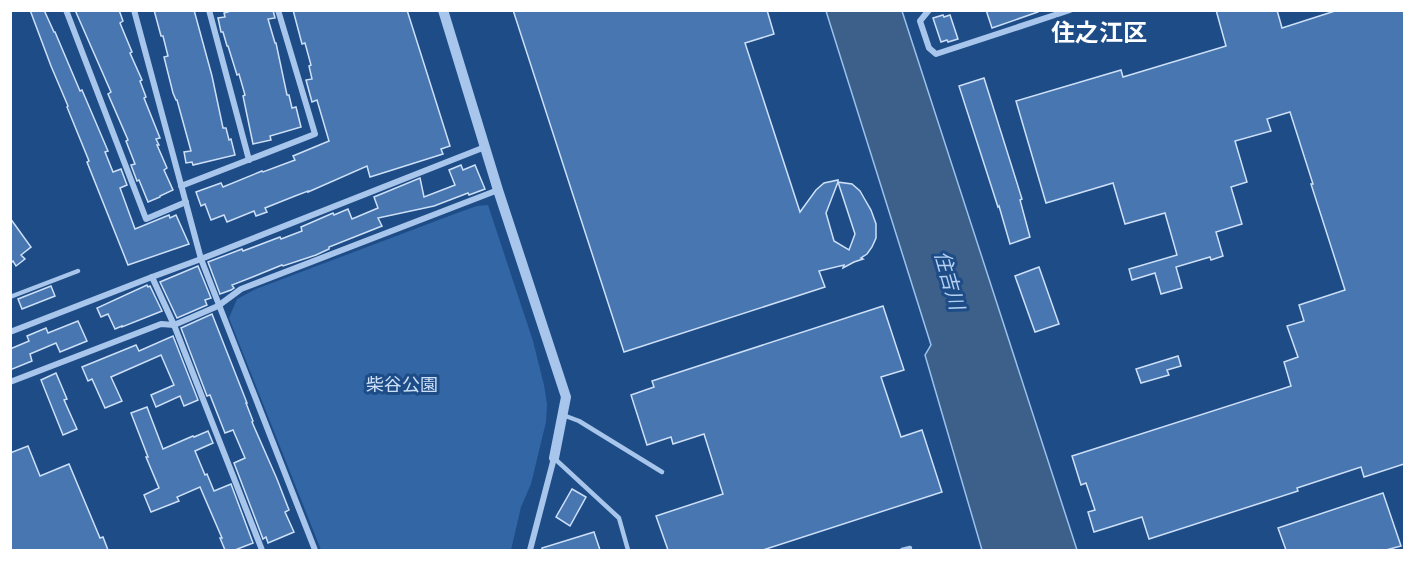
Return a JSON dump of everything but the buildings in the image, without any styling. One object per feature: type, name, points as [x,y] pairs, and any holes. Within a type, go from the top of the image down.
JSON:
[{"type":"street","points":[[66,10],[146,219],[186,202]]},
{"type":"street","points":[[134,10],[201,259],[315,550]]},
{"type":"street","points":[[209,10],[249,160]]},
{"type":"street","points":[[181,186],[315,134],[278,10]]},
{"type":"street","points":[[443,10],[498,190],[566,396],[554,458],[530,550]]},
{"type":"street","points":[[929,10],[920,21],[928,48],[936,54],[1070,10]]},
{"type":"street","points":[[10,332],[485,147]]},
{"type":"street","points":[[10,382],[161,324],[174,326],[218,306],[241,289],[498,190]]},
{"type":"street","points":[[152,277],[174,326],[262,550]]},
{"type":"lane","points":[[10,297],[78,271]]},
{"type":"lane","points":[[562,415],[579,421],[662,471]]},
{"type":"lane","points":[[554,458],[619,518],[628,550]]},
{"type":"lane","points":[[902,550],[910,548]]},
{"type":"green space","name":"柴谷公園","points":[[488,205],[533,341],[547,404],[546,422],[531,484],[521,507],[511,550],[321,550],[229,318],[237,299],[256,289],[457,213]]},
{"type":"water","name":"住吉川","points":[[826,11],[902,11],[1077,550],[982,550],[925,355],[931,345]]},
{"type":"district","name":"住之江区","points":[[1099,32]]}]
